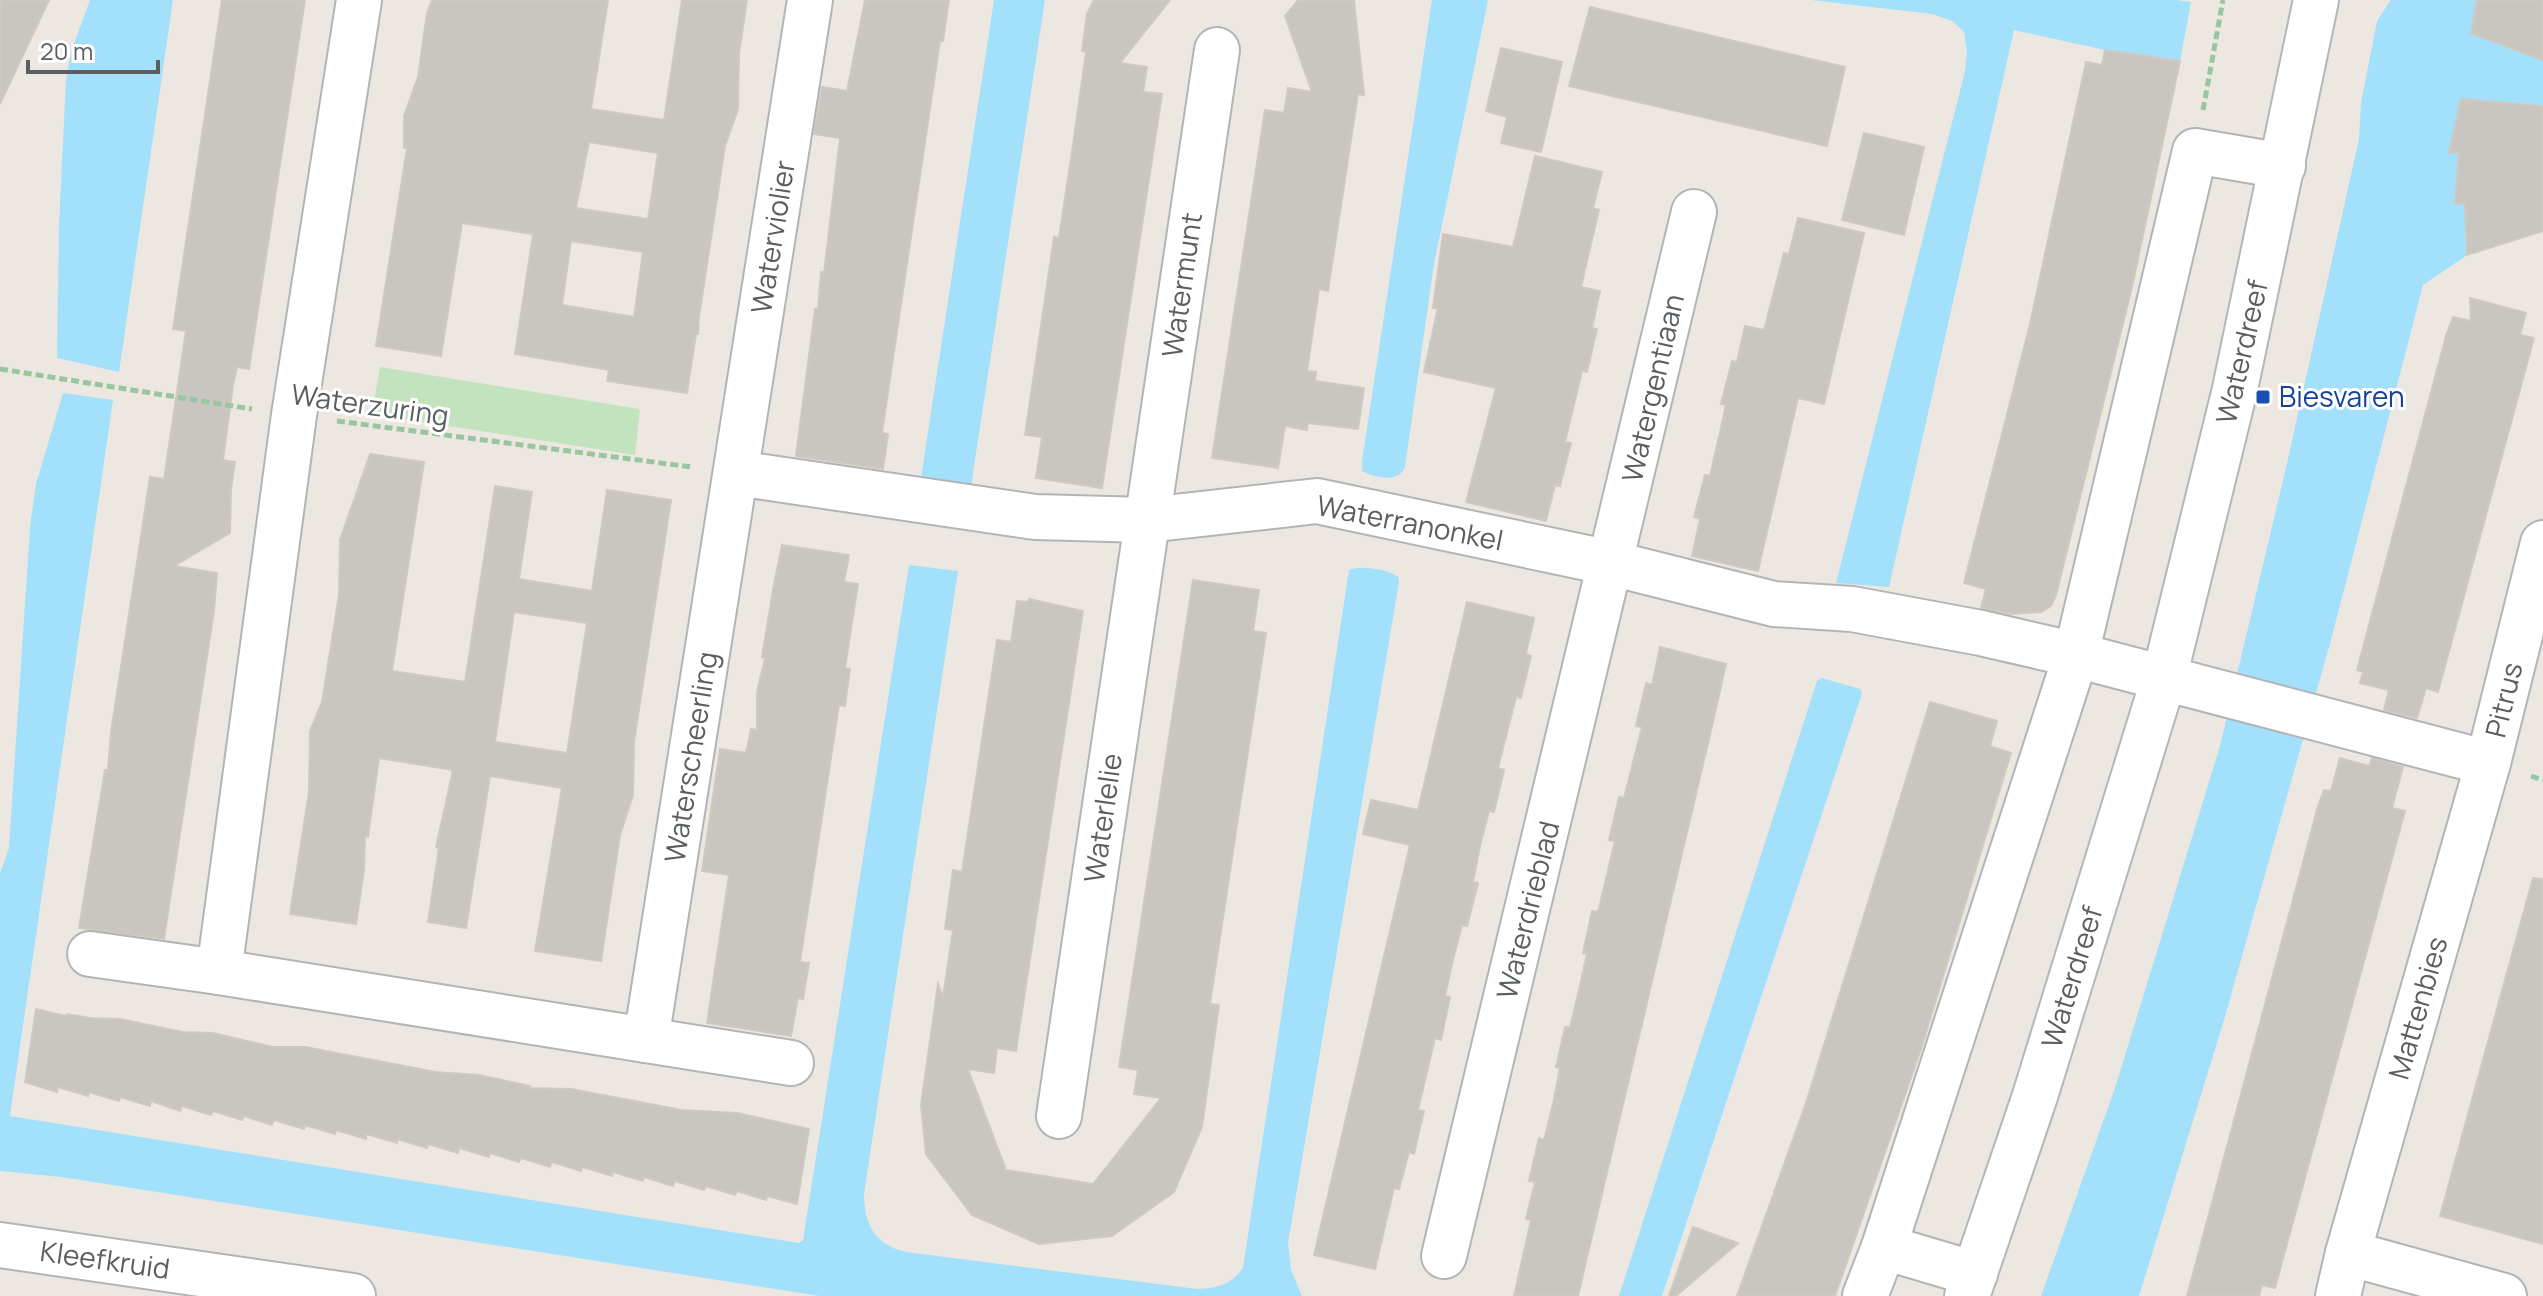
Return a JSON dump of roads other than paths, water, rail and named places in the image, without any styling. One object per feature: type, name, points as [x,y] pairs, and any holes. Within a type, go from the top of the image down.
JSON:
[{"type":"street","points":[[219,972],[294,415],[359,0]]},
{"type":"street","name":"Waterviolier","points":[[736,473],[810,0]]},
{"type":"street","name":"Waterdreef","points":[[1884,1247],[1971,1285],[2035,1096],[2164,678],[2235,389],[2316,0]]},
{"type":"street","name":"Watermunt","points":[[1147,520],[1217,50]]},
{"type":"street","points":[[1865,1296],[1884,1247],[2076,655],[2195,151],[2283,166]]},
{"type":"street","name":"Watergentiaan","points":[[1611,563],[1694,212]]},
{"type":"street","name":"Waterranonkel","points":[[736,473],[1035,517],[1147,520],[1317,501],[1611,563],[1774,604],[1852,609],[1902,617],[2076,655]]},
{"type":"street","name":"Waterscheerling","points":[[646,1040],[736,473]]},
{"type":"street","name":"Waterlelie","points":[[1059,1116],[1147,520]]},
{"type":"street","name":"Pitrus","points":[[2488,763],[2543,543]]},
{"type":"street","name":"Waterdrieblad","points":[[1444,1256],[1611,563]]},
{"type":"street","points":[[2076,655],[2488,763]]},
{"type":"street","name":"Mattenbies","points":[[2338,1296],[2488,763]]},
{"type":"street","points":[[90,954],[791,1063]]},
{"type":"street","name":"Kleefkruid","points":[[0,1245],[353,1296]]},
{"type":"street","points":[[2348,1253],[2504,1296]]},
{"type":"water","points":[[90,0],[173,0],[119,372],[57,358],[66,80],[71,52]]},
{"type":"water","points":[[994,0],[1045,0],[971,486],[921,478]]},
{"type":"water","points":[[1432,0],[1488,0],[1434,264],[1405,467],[1398,475],[1380,477],[1362,471],[1362,461]]},
{"type":"water","points":[[1811,0],[2191,2],[2180,61],[2105,50],[2014,30],[1889,587],[1836,583],[1965,71],[1967,52],[1964,32],[1952,21],[1932,14]]},
{"type":"water","points":[[2391,0],[2477,0],[2471,33],[2543,59],[2543,105],[2461,99],[2449,152],[2459,152],[2455,204],[2465,203],[2467,255],[2423,285],[2331,640],[2224,1020],[2139,1296],[2041,1296],[2115,1088],[2220,746],[2359,139],[2361,103],[2377,21]]},
{"type":"water","points":[[63,393],[113,400],[10,1116],[799,1243],[803,1240],[909,565],[958,571],[864,1194],[869,1224],[886,1244],[906,1252],[1197,1289],[1223,1284],[1243,1268],[1349,570],[1374,569],[1398,577],[1288,1243],[1291,1270],[1302,1296],[820,1296],[61,1177],[0,1171],[0,873],[9,848],[30,527],[36,484]]},
{"type":"water","points":[[1822,678],[1860,689],[1862,693],[1662,1296],[1619,1296],[1817,681]]},
{"type":"place","name":"Biesvaren","points":[[2263,397]]}]
